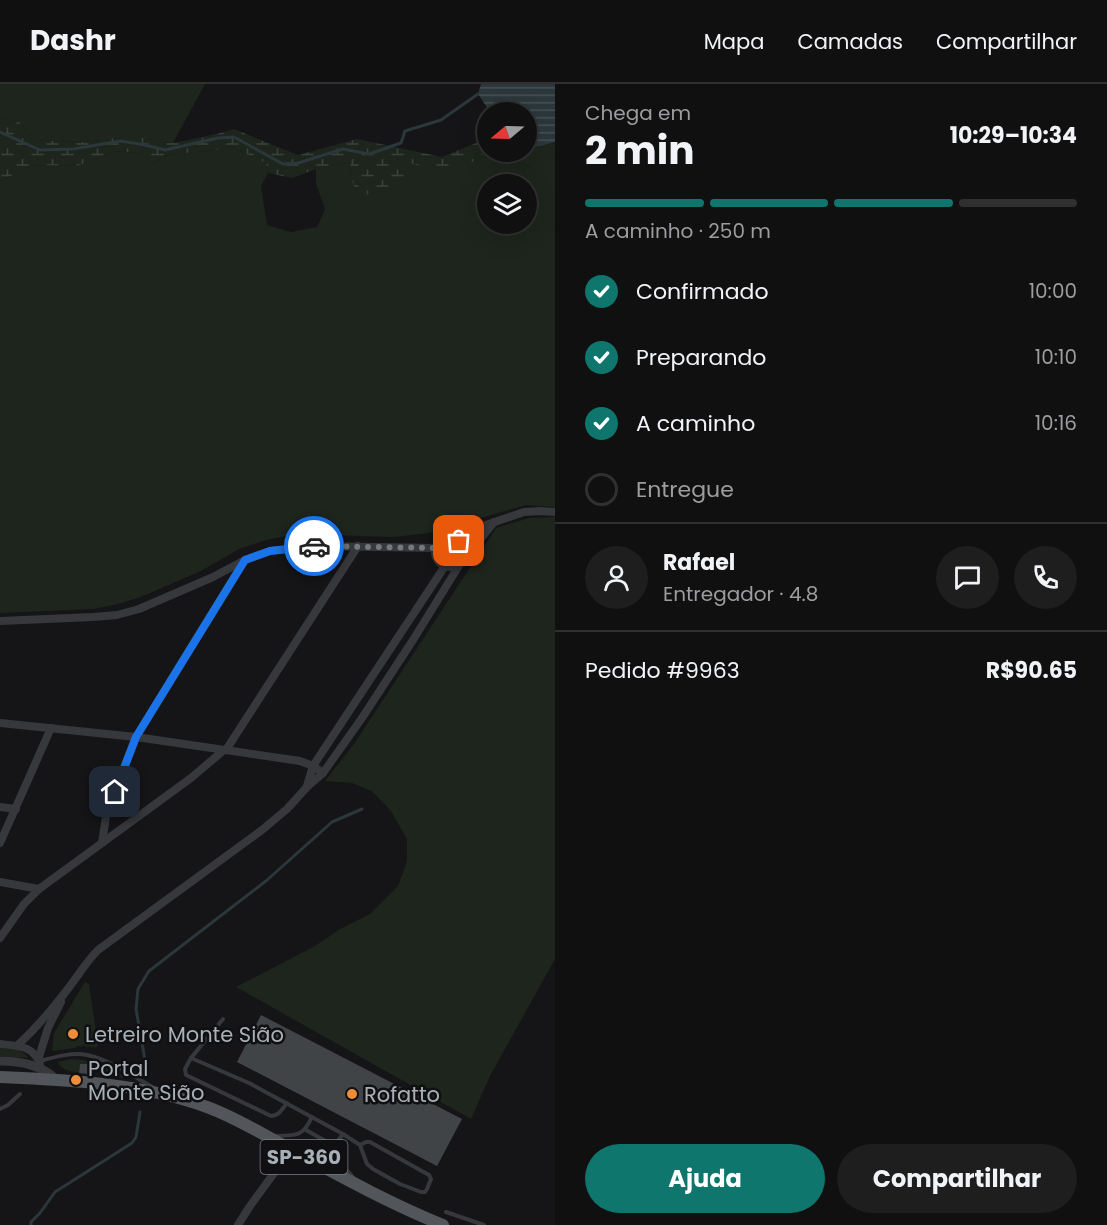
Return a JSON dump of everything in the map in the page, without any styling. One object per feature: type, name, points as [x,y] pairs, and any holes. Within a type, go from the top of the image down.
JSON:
[{"type":"main road","points":[[0,1077],[56,1079],[163,1094]]},
{"type":"main road","name":"SP-360","points":[[163,1094],[209,1107],[395,1204],[445,1219]]},
{"type":"street","points":[[495,521],[455,566],[445,566],[438,561],[436,548],[443,539],[448,538],[495,521],[524,512],[555,512]]},
{"type":"street","points":[[40,1062],[48,1028],[67,990],[86,961],[262,831],[323,773],[407,650],[462,560],[465,551],[463,545],[454,538],[448,538]]},
{"type":"street","points":[[0,621],[117,615],[139,609],[213,577],[245,560],[270,551],[316,546],[436,548]]},
{"type":"street","points":[[0,938],[24,904],[39,889],[191,778],[225,750],[358,546]]},
{"type":"street","points":[[102,843],[107,810],[136,737],[245,560]]},
{"type":"street","points":[[307,787],[313,766],[445,566]]},
{"type":"street","points":[[0,723],[136,737],[300,761],[323,773]]},
{"type":"street","points":[[0,843],[51,728]]},
{"type":"street","points":[[0,807],[16,809]]},
{"type":"street","points":[[0,882],[39,889]]},
{"type":"street","points":[[17,1046],[67,990]]},
{"type":"street","points":[[0,1044],[26,1048],[56,1079]]},
{"type":"street","points":[[0,1061],[28,1064],[40,1062]]},
{"type":"street","points":[[238,1225],[291,1150]]},
{"type":"lane","points":[[224,1019],[191,1058],[184,1071],[187,1076],[271,1116],[279,1113],[287,1103]]},
{"type":"lane","points":[[40,1062],[71,1055],[86,1055],[100,1059],[130,1074],[163,1094]]},
{"type":"lane","points":[[191,1058],[249,1083],[343,1134],[360,1145],[367,1164],[373,1169],[400,1184],[425,1192],[431,1178],[429,1175],[370,1142],[360,1145]]},
{"type":"lane","points":[[0,1109],[20,1094]]},
{"type":"lane","points":[[268,1136],[299,1134],[306,1130],[312,1117]]},
{"type":"lane","points":[[306,1130],[334,1146]]},
{"type":"lane","points":[[343,1134],[334,1146],[335,1157],[361,1187]]},
{"type":"lane","points":[[445,1219],[484,1225]]},
{"type":"green space","points":[[0,84],[205,84],[173,143],[155,142],[147,135],[85,142],[36,140],[18,121],[0,117]]},
{"type":"green space","points":[[0,117],[18,121],[36,140],[85,142],[147,134],[155,142],[173,143],[234,129],[298,155],[357,139],[442,157],[477,143],[475,161],[436,171],[406,162],[409,176],[401,180],[392,176],[388,188],[365,195],[353,185],[350,162],[316,169],[292,178],[268,173],[266,163],[234,148],[168,155],[152,164],[142,153],[116,151],[77,166],[34,165],[0,181]]},
{"type":"green space","points":[[555,142],[555,507],[526,505],[429,533],[395,537],[297,534],[266,540],[239,549],[201,571],[141,597],[118,604],[94,609],[0,613],[0,181],[34,165],[77,166],[116,151],[142,153],[152,164],[168,155],[234,148],[267,163],[268,173],[261,186],[267,225],[291,232],[317,227],[325,209],[316,184],[316,169],[350,162],[353,185],[392,176],[406,161],[436,171],[477,154],[477,162],[537,162],[537,146]]},
{"type":"green space","points":[[555,517],[555,959],[490,1076],[471,1119],[236,987],[370,914],[398,886],[407,861],[407,839],[391,811],[372,791],[352,783],[325,781],[354,744],[496,528],[529,518]]},
{"type":"green space","points":[[85,982],[89,984],[98,1046],[91,1048],[83,1045],[53,1051],[54,1033]]},
{"type":"green space","points":[[0,1048],[19,1051],[29,1058],[0,1056]]},
{"type":"green space","points":[[71,1059],[99,1064],[124,1076],[123,1078],[106,1075],[102,1069],[88,1067],[88,1064],[80,1064],[79,1072],[69,1071],[57,1062]]},
{"type":"shaded area","points":[[481,84],[555,84],[555,142],[537,146],[537,102],[483,102],[478,94]]},
{"type":"building","points":[[261,1015],[462,1119],[437,1166],[237,1062]]},
{"type":"building","points":[[80,1064],[89,1064],[88,1067],[90,1066],[93,1070],[88,1074],[79,1073]]},
{"type":"waterway","points":[[0,132],[40,150],[73,149],[121,141],[165,150],[218,138],[234,137],[283,164],[298,163],[343,149],[369,154],[401,143],[405,131],[441,120],[478,94]]},
{"type":"waterway","points":[[145,1060],[136,1009],[138,989],[149,971],[266,881],[332,822],[362,809]]},
{"type":"waterway","points":[[31,1225],[55,1192],[132,1143],[136,1137],[140,1112]]},
{"type":"way so far","points":[[314,546],[436,548],[443,539],[454,538],[459,541]]},
{"type":"place","name":"Letreiro Monte Sião","points":[[73,1034]]},
{"type":"place","name":"Portal Monte Sião","points":[[76,1080]]},
{"type":"place","name":"Rofatto","points":[[352,1094]]},
{"type":"route","points":[[115,792],[136,737],[245,560],[270,551],[314,546]]}]
